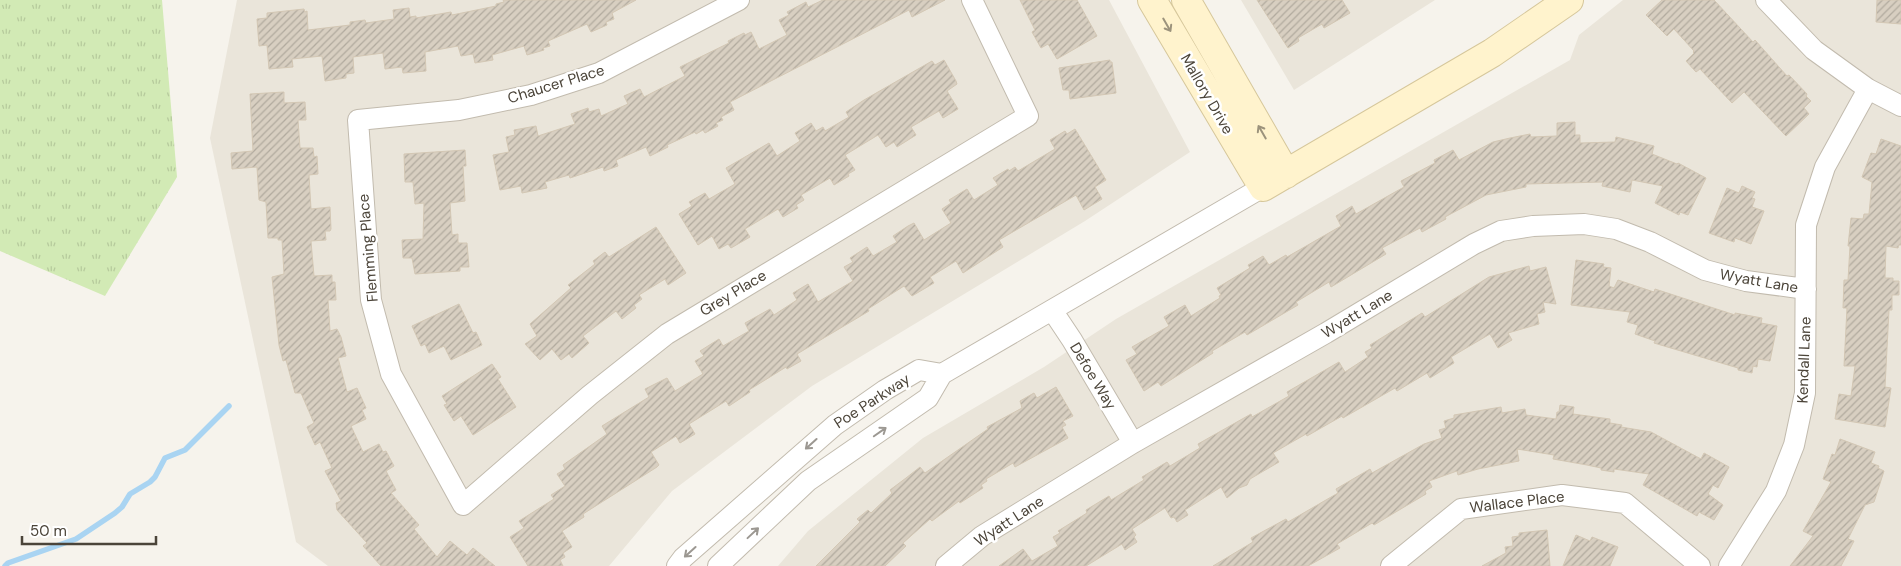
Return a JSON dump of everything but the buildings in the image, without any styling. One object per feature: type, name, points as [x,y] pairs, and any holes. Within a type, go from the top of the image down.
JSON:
[{"type":"main road","name":"Mallory Drive","points":[[1152,0],[1274,181]]},
{"type":"main road","points":[[1186,0],[1274,181],[1492,53],[1569,0]]},
{"type":"street","name":"Chaucer Place","points":[[358,120],[459,110],[531,95],[599,73],[739,0]]},
{"type":"street","name":"Grey Place","points":[[463,505],[590,395],[667,334],[1028,116],[972,0]]},
{"type":"street","points":[[1766,0],[1814,50],[1868,89],[1901,106]]},
{"type":"street","name":"Kendall Lane","points":[[1729,566],[1776,491],[1794,446],[1805,393],[1806,225],[1825,167],[1868,89]]},
{"type":"street","name":"Flemming Place","points":[[358,120],[371,300],[391,374],[463,505]]},
{"type":"street","points":[[942,374],[1274,181]]},
{"type":"street","name":"Wyatt Lane","points":[[946,566],[982,536],[1133,443],[1326,333],[1474,244],[1501,231],[1533,226],[1584,224],[1616,230],[1650,242],[1705,270],[1746,281],[1806,289]]},
{"type":"street","name":"Defoe Way","points":[[1052,310],[1069,335],[1133,443]]},
{"type":"street","name":"Poe Parkway","points":[[676,566],[690,551],[835,425],[885,390],[919,370],[942,374],[928,398],[808,481],[718,566]]},
{"type":"street","name":"Wallace Place","points":[[1391,566],[1461,509],[1562,494],[1626,503],[1700,566]]},
{"type":"shaded area","points":[[237,0],[1109,0],[1190,152],[1085,221],[812,386],[672,491],[609,566],[328,566],[296,542],[210,138]]},
{"type":"shaded area","points":[[1241,0],[1435,0],[1294,90]]},
{"type":"shaded area","points":[[1623,0],[1901,0],[1901,566],[778,566],[808,531],[923,438],[1044,367],[1116,319],[1570,60],[1579,35]]},
{"type":"green space","points":[[0,0],[162,0],[177,177],[105,296],[0,251]]},
{"type":"waterway","points":[[5,566],[8,563],[76,539],[115,513],[122,507],[130,494],[155,477],[165,458],[185,450],[229,406]]}]
